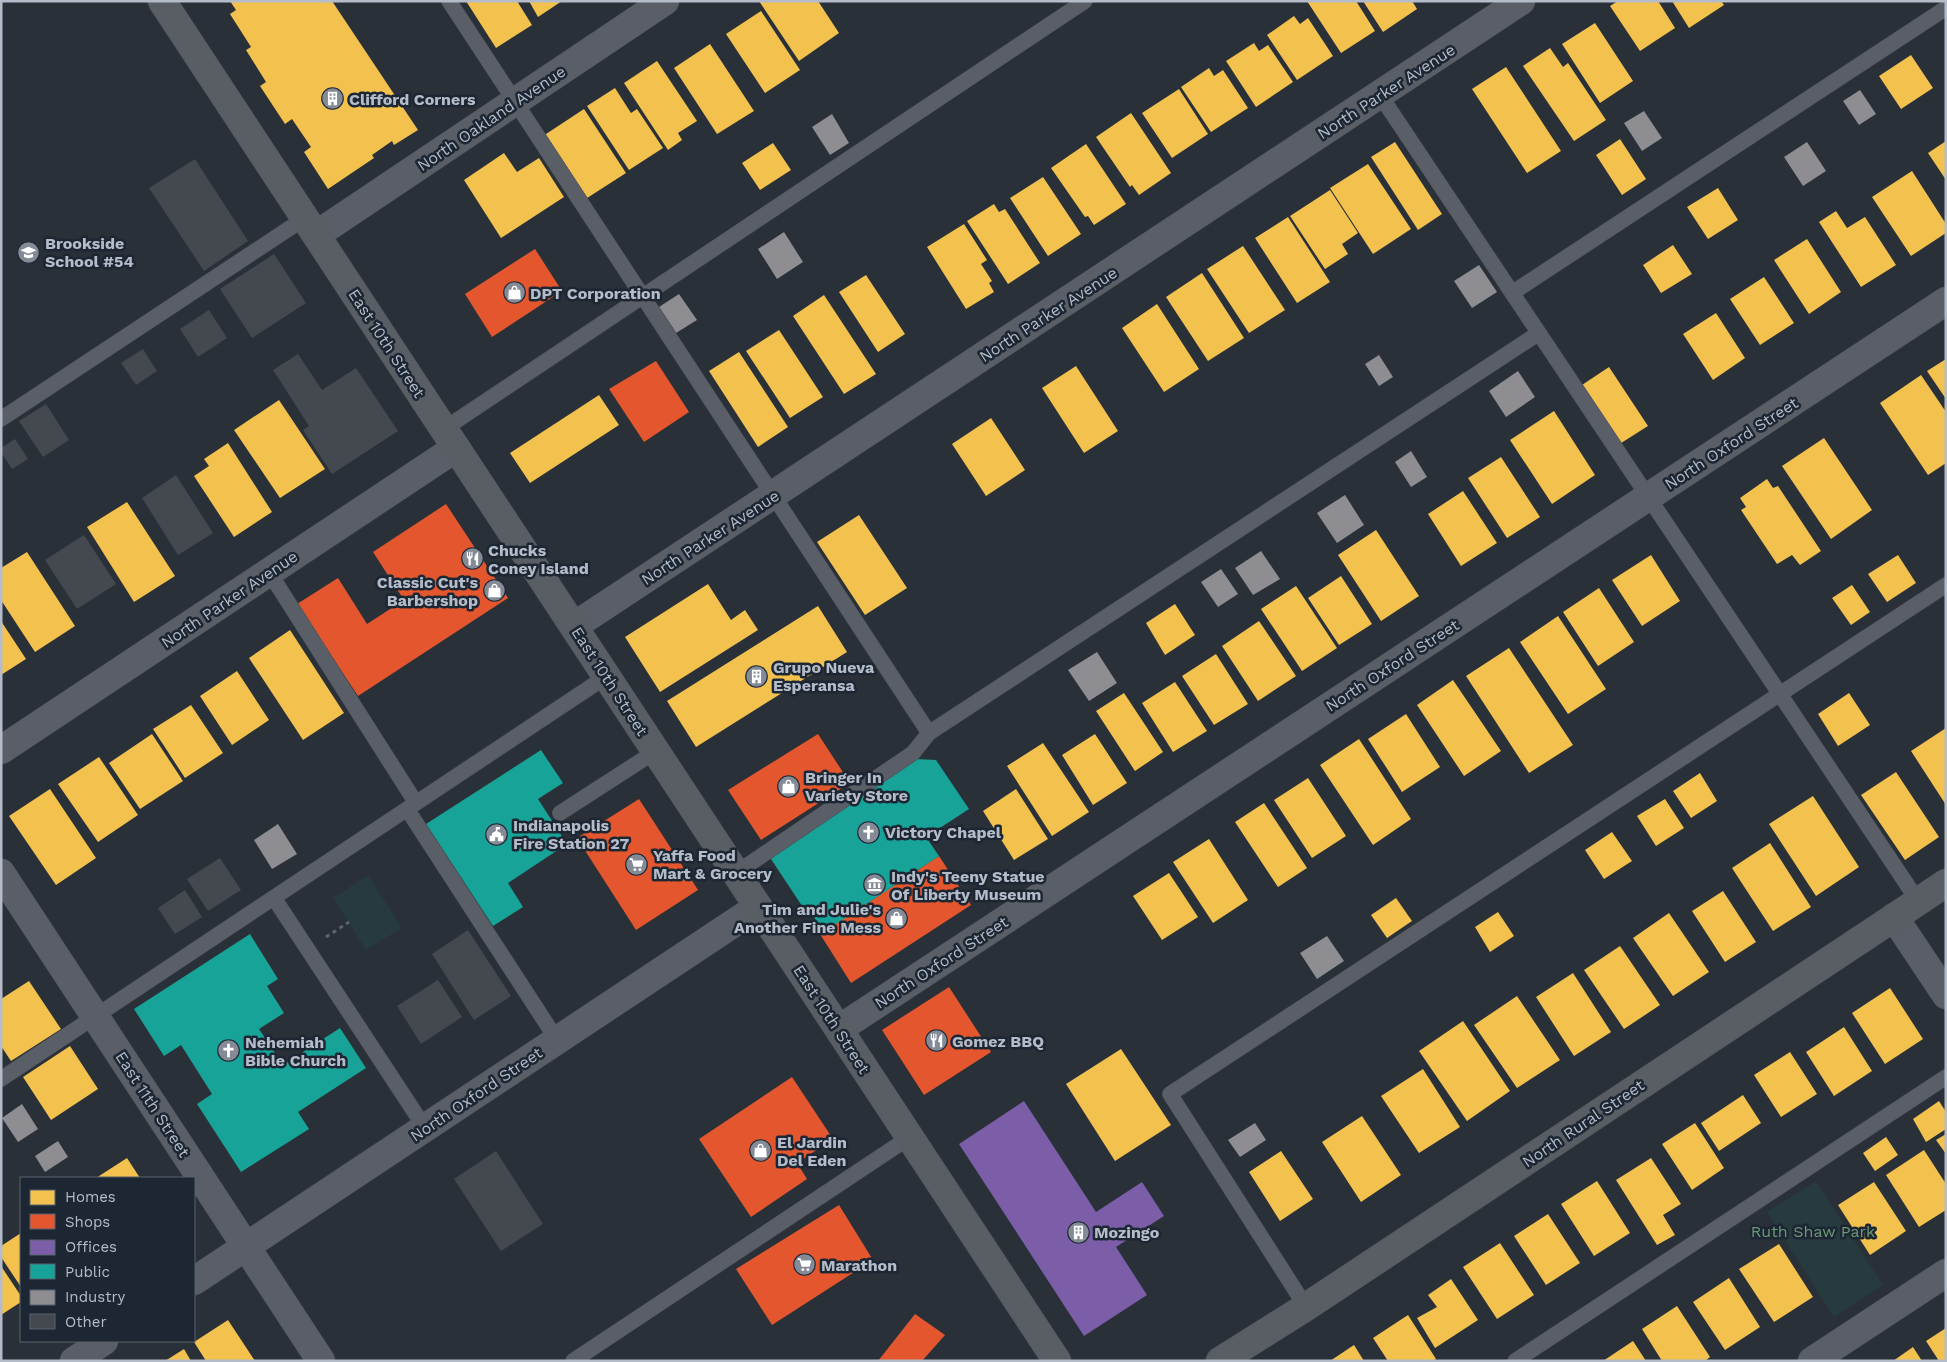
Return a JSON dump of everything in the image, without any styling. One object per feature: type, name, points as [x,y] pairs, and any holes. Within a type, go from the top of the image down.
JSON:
[{"type":"main road","name":"East 10th Street","points":[[162,1],[1057,1361]]},
{"type":"main road","name":"North Rural Street","points":[[1220,1361],[1306,1307],[1946,883]]},
{"type":"street","name":"North Oakland Avenue","points":[[310,226],[516,101],[665,1]]},
{"type":"street","name":"North Parker Avenue","points":[[574,626],[1521,1]]},
{"type":"street","name":"North Oxford Street","points":[[839,1030],[1946,301]]},
{"type":"street","name":"North Parker Avenue","points":[[1,750],[269,572],[450,439]]},
{"type":"street","name":"East 11th Street","points":[[1,873],[322,1361]]},
{"type":"street","name":"North Oxford Street","points":[[195,1280],[758,906]]},
{"type":"street","points":[[1894,916],[1946,995]]},
{"type":"street","points":[[1812,1361],[1946,1273]]},
{"type":"street","points":[[74,1361],[102,1342]]},
{"type":"lane","points":[[449,1],[929,733]]},
{"type":"lane","points":[[450,439],[643,296],[1085,1]]},
{"type":"lane","points":[[1512,293],[1946,8]]},
{"type":"lane","points":[[1380,95],[1918,901]]},
{"type":"lane","points":[[1,419],[310,226]]},
{"type":"lane","points":[[736,873],[913,753],[929,733],[1539,333]]},
{"type":"lane","points":[[269,572],[557,1040]]},
{"type":"lane","points":[[1306,1307],[1170,1094],[1946,585]]},
{"type":"lane","points":[[1,1079],[607,676]]},
{"type":"lane","points":[[560,813],[656,751]]},
{"type":"lane","points":[[274,898],[425,1128]]},
{"type":"lane","points":[[1515,1361],[1946,1077]]},
{"type":"lane","points":[[573,1361],[910,1137]]},
{"type":"green space","points":[[368,875],[402,928],[366,950],[333,898]]},
{"type":"green space","name":"Ruth Shaw Park","points":[[1816,1181],[1883,1285],[1834,1317],[1767,1212]]},
{"type":"building: Homes","name":"Clifford Corners","points":[[230,1],[332,1],[418,130],[394,145],[392,141],[372,155],[374,158],[328,189],[304,152],[311,147],[292,119],[285,124],[260,86],[266,82],[246,50],[251,47],[230,14],[236,10]]},
{"type":"building: Homes","points":[[466,1],[517,1],[532,25],[496,48]]},
{"type":"building: Homes","points":[[529,1],[562,1],[538,17]]},
{"type":"building: Homes","points":[[759,1],[818,1],[839,33],[799,61]]},
{"type":"building: Homes","points":[[1307,1],[1356,1],[1375,31],[1341,53]]},
{"type":"building: Homes","points":[[1363,1],[1412,1],[1417,9],[1383,32]]},
{"type":"building: Homes","points":[[1618,1],[1658,1],[1675,28],[1640,51],[1610,6]]},
{"type":"building: Homes","points":[[1672,1],[1721,1],[1724,5],[1689,28]]},
{"type":"building: Homes","points":[[761,11],[800,70],[765,93],[726,34]]},
{"type":"building: Homes","points":[[1294,16],[1300,24],[1308,18],[1333,56],[1297,80],[1267,35]]},
{"type":"building: Homes","points":[[1595,23],[1633,81],[1600,103],[1562,44]]},
{"type":"building: Homes","points":[[1254,43],[1259,51],[1268,45],[1293,82],[1256,107],[1226,61]]},
{"type":"building: Homes","points":[[710,44],[754,111],[717,134],[674,68]]},
{"type":"building: Homes","points":[[1550,48],[1563,67],[1568,63],[1606,120],[1574,141],[1523,66]]},
{"type":"building: Homes","points":[[1911,55],[1933,88],[1901,109],[1879,76]]},
{"type":"building: Homes","points":[[657,61],[697,121],[678,133],[682,140],[668,150],[624,83]]},
{"type":"building: Homes","points":[[1506,67],[1561,151],[1527,173],[1472,89]]},
{"type":"building: Homes","points":[[1209,68],[1214,76],[1223,70],[1248,108],[1211,132],[1181,87]]},
{"type":"building: Homes","points":[[615,88],[631,113],[637,109],[663,148],[629,170],[587,106]]},
{"type":"building: Homes","points":[[1179,89],[1208,134],[1172,158],[1142,113]]},
{"type":"building: Homes","points":[[584,109],[626,173],[584,200],[543,136]]},
{"type":"building: Homes","points":[[1131,113],[1171,173],[1139,195],[1132,185],[1130,187],[1096,137]]},
{"type":"building: Homes","points":[[1620,139],[1646,179],[1622,195],[1596,155]]},
{"type":"building: Homes","points":[[1946,141],[1946,180],[1928,153]]},
{"type":"building: Homes","points":[[1395,142],[1442,214],[1418,230],[1371,157]]},
{"type":"building: Homes","points":[[773,143],[791,170],[760,190],[742,163]]},
{"type":"building: Homes","points":[[1086,144],[1126,204],[1094,225],[1088,216],[1085,217],[1051,168]]},
{"type":"building: Homes","points":[[504,153],[517,172],[539,158],[564,197],[501,238],[464,180]]},
{"type":"building: Homes","points":[[1368,164],[1411,229],[1373,254],[1330,188]]},
{"type":"building: Homes","points":[[1912,171],[1946,224],[1946,233],[1911,256],[1872,197]]},
{"type":"building: Homes","points":[[1043,177],[1081,234],[1048,256],[1010,198]]},
{"type":"building: Homes","points":[[1718,188],[1738,220],[1708,239],[1687,207]]},
{"type":"building: Homes","points":[[1330,190],[1358,233],[1342,244],[1348,254],[1325,269],[1290,216]]},
{"type":"building: Homes","points":[[994,204],[999,212],[1005,209],[1040,263],[1008,284],[967,221]]},
{"type":"building: Homes","points":[[1836,211],[1847,228],[1865,217],[1896,265],[1861,287],[1819,222]]},
{"type":"building: Homes","points":[[1288,217],[1330,282],[1297,303],[1255,238]]},
{"type":"building: Homes","points":[[964,224],[987,260],[981,264],[992,281],[989,283],[994,292],[966,309],[927,247]]},
{"type":"building: Homes","points":[[1807,239],[1841,292],[1809,314],[1774,260]]},
{"type":"building: Homes","points":[[1673,245],[1692,274],[1661,293],[1643,265]]},
{"type":"building: Homes","points":[[1243,246],[1285,310],[1249,333],[1207,269]]},
{"type":"building: Homes","points":[[1202,273],[1244,338],[1208,361],[1166,297]]},
{"type":"building: Homes","points":[[866,275],[905,334],[878,352],[839,292]]},
{"type":"building: Homes","points":[[1764,277],[1794,323],[1760,345],[1730,299]]},
{"type":"building: Homes","points":[[824,295],[876,374],[844,394],[793,316]]},
{"type":"building: Homes","points":[[1157,304],[1199,369],[1164,392],[1122,328]]},
{"type":"building: Homes","points":[[1716,313],[1745,358],[1713,380],[1683,334]]},
{"type":"building: Homes","points":[[779,330],[823,397],[790,418],[746,351]]},
{"type":"building: Homes","points":[[739,352],[788,427],[758,447],[709,371]]},
{"type":"building: Homes","points":[[1946,359],[1946,399],[1927,371]]},
{"type":"building: Homes","points":[[1076,366],[1118,431],[1084,453],[1042,388]]},
{"type":"building: Homes","points":[[1609,367],[1648,426],[1618,445],[1579,387]]},
{"type":"building: Homes","points":[[1921,375],[1946,412],[1946,463],[1928,475],[1880,403]]},
{"type":"building: Homes","points":[[599,395],[619,425],[530,483],[510,453]]},
{"type":"building: Homes","points":[[279,400],[325,469],[280,498],[234,430]]},
{"type":"building: Homes","points":[[1554,411],[1595,475],[1552,504],[1510,440]]},
{"type":"building: Homes","points":[[991,418],[1025,470],[986,496],[952,444]]},
{"type":"building: Homes","points":[[1824,438],[1872,510],[1831,539],[1782,466]]},
{"type":"building: Homes","points":[[228,443],[272,512],[234,537],[194,476],[209,466],[204,459]]},
{"type":"building: Homes","points":[[1501,457],[1540,517],[1507,538],[1468,478]]},
{"type":"building: Homes","points":[[1767,479],[1773,488],[1778,486],[1821,551],[1800,565],[1792,555],[1777,564],[1741,510],[1746,507],[1740,498]]},
{"type":"building: Homes","points":[[1463,491],[1497,543],[1461,566],[1428,514]]},
{"type":"building: Homes","points":[[127,502],[175,576],[134,602],[87,527]]},
{"type":"building: Homes","points":[[859,515],[907,588],[865,615],[817,542]]},
{"type":"building: Homes","points":[[1376,530],[1419,596],[1381,621],[1338,555]]},
{"type":"building: Homes","points":[[27,552],[75,626],[35,652],[1,600],[1,568]]},
{"type":"building: Homes","points":[[1651,555],[1680,601],[1642,626],[1612,580]]},
{"type":"building: Homes","points":[[1898,555],[1916,583],[1887,602],[1868,574]]},
{"type":"building: Homes","points":[[1341,576],[1372,624],[1339,645],[1308,598]]},
{"type":"building: Homes","points":[[708,584],[731,620],[745,610],[758,630],[660,692],[625,637]]},
{"type":"building: Homes","points":[[1852,585],[1870,612],[1851,625],[1832,598]]},
{"type":"building: Homes","points":[[1296,586],[1337,648],[1302,671],[1261,609]]},
{"type":"building: Homes","points":[[1599,588],[1634,642],[1598,666],[1563,612]]},
{"type":"building: Homes","points":[[1175,604],[1195,635],[1165,655],[1146,623]]},
{"type":"building: Homes","name":"Grupo Nueva Esperansa","points":[[818,606],[847,652],[696,747],[667,701]]},
{"type":"building: Homes","points":[[1558,616],[1606,689],[1568,714],[1520,642]]},
{"type":"building: Homes","points":[[1,621],[26,659],[1,675]]},
{"type":"building: Homes","points":[[1259,621],[1296,676],[1258,701],[1222,646]]},
{"type":"building: Homes","points":[[290,630],[344,713],[303,740],[249,658]]},
{"type":"building: Homes","points":[[1509,648],[1573,745],[1529,773],[1466,676]]},
{"type":"building: Homes","points":[[1216,654],[1248,704],[1214,725],[1182,676]]},
{"type":"building: Homes","points":[[237,671],[269,720],[232,745],[200,696]]},
{"type":"building: Homes","points":[[1453,680],[1501,751],[1464,776],[1417,705]]},
{"type":"building: Homes","points":[[1175,682],[1207,731],[1173,752],[1142,703]]},
{"type":"building: Homes","points":[[1124,693],[1163,752],[1135,771],[1096,711]]},
{"type":"building: Homes","points":[[1849,693],[1870,725],[1838,746],[1818,714]]},
{"type":"building: Homes","points":[[191,705],[223,753],[185,778],[153,729]]},
{"type":"building: Homes","points":[[1406,714],[1440,767],[1402,792],[1368,739]]},
{"type":"building: Homes","points":[[1946,728],[1946,805],[1911,751]]},
{"type":"building: Homes","points":[[152,734],[183,781],[140,809],[109,763]]},
{"type":"building: Homes","points":[[1095,734],[1127,783],[1093,805],[1062,755]]},
{"type":"building: Homes","points":[[1359,739],[1411,819],[1373,845],[1320,765]]},
{"type":"building: Homes","points":[[1043,743],[1089,812],[1052,836],[1007,766]]},
{"type":"building: Homes","points":[[99,757],[138,815],[98,842],[58,784]]},
{"type":"building: Homes","points":[[1896,772],[1939,837],[1905,860],[1861,795]]},
{"type":"building: Homes","points":[[1700,773],[1717,801],[1691,818],[1673,791]]},
{"type":"building: Homes","points":[[1308,778],[1346,836],[1312,858],[1274,800]]},
{"type":"building: Homes","points":[[50,789],[96,858],[56,885],[9,816]]},
{"type":"building: Homes","points":[[1016,789],[1048,839],[1014,860],[983,811]]},
{"type":"building: Homes","points":[[1813,796],[1859,867],[1816,896],[1769,824]]},
{"type":"building: Homes","points":[[1665,799],[1684,828],[1656,846],[1637,816]]},
{"type":"building: Homes","points":[[1264,803],[1307,868],[1278,887],[1235,822]]},
{"type":"building: Homes","points":[[1612,832],[1632,861],[1604,879],[1585,850]]},
{"type":"building: Homes","points":[[1209,839],[1248,900],[1213,923],[1173,862]]},
{"type":"building: Homes","points":[[1770,843],[1811,907],[1773,931],[1732,868]]},
{"type":"building: Homes","points":[[1169,873],[1198,917],[1162,940],[1133,896]]},
{"type":"building: Homes","points":[[1723,891],[1756,942],[1725,962],[1692,911]]},
{"type":"building: Homes","points":[[1396,898],[1412,921],[1387,938],[1371,915]]},
{"type":"building: Homes","points":[[1498,912],[1514,936],[1490,952],[1475,927]]},
{"type":"building: Homes","points":[[1669,913],[1709,972],[1673,996],[1633,938]]},
{"type":"building: Homes","points":[[1620,946],[1660,1005],[1624,1029],[1584,970]]},
{"type":"building: Homes","points":[[1573,973],[1611,1032],[1574,1056],[1536,997]]},
{"type":"building: Homes","points":[[29,981],[61,1029],[11,1061],[1,1046],[1,999]]},
{"type":"building: Homes","points":[[1890,988],[1923,1039],[1885,1064],[1852,1013]]},
{"type":"building: Homes","points":[[1517,996],[1560,1060],[1517,1088],[1474,1025]]},
{"type":"building: Homes","points":[[1463,1021],[1510,1091],[1467,1121],[1419,1051]]},
{"type":"building: Homes","points":[[1844,1027],[1872,1071],[1834,1096],[1806,1052]]},
{"type":"building: Homes","points":[[70,1046],[98,1089],[51,1120],[23,1077]]},
{"type":"building: Homes","points":[[1121,1049],[1171,1125],[1115,1161],[1066,1084]]},
{"type":"building: Homes","points":[[1790,1052],[1817,1094],[1781,1117],[1754,1075]]},
{"type":"building: Homes","points":[[1423,1069],[1460,1127],[1419,1153],[1381,1096]]},
{"type":"building: Homes","points":[[1743,1095],[1761,1123],[1719,1151],[1701,1123]]},
{"type":"building: Homes","points":[[1939,1101],[1946,1112],[1946,1129],[1926,1142],[1913,1119]]},
{"type":"building: Homes","points":[[1362,1116],[1401,1175],[1361,1202],[1322,1142]]},
{"type":"building: Homes","points":[[1695,1123],[1724,1168],[1692,1190],[1662,1144]]},
{"type":"building: Homes","points":[[1946,1134],[1946,1154],[1936,1140]]},
{"type":"building: Homes","points":[[1886,1137],[1898,1155],[1875,1171],[1863,1153]]},
{"type":"building: Homes","points":[[1924,1150],[1946,1184],[1946,1210],[1919,1227],[1886,1175]]},
{"type":"building: Homes","points":[[1281,1151],[1313,1199],[1280,1221],[1249,1172]]},
{"type":"building: Homes","points":[[127,1158],[139,1177],[98,1177]]},
{"type":"building: Homes","points":[[1651,1158],[1681,1204],[1663,1215],[1675,1235],[1657,1245],[1616,1180]]},
{"type":"building: Homes","points":[[1597,1181],[1630,1233],[1594,1256],[1561,1204]]},
{"type":"building: Homes","points":[[1874,1182],[1906,1231],[1870,1255],[1838,1205]]},
{"type":"building: Homes","points":[[1548,1214],[1580,1263],[1546,1285],[1514,1236]]},
{"type":"building: Homes","points":[[20,1234],[20,1286],[1,1257],[1,1246]]},
{"type":"building: Homes","points":[[1500,1243],[1534,1295],[1497,1319],[1463,1267]]},
{"type":"building: Homes","points":[[1779,1244],[1813,1297],[1774,1322],[1739,1269]]},
{"type":"building: Homes","points":[[1,1266],[20,1294],[20,1303],[1,1315]]},
{"type":"building: Homes","points":[[1729,1278],[1760,1327],[1725,1350],[1693,1302]]},
{"type":"building: Homes","points":[[1451,1279],[1478,1320],[1435,1348],[1417,1318],[1437,1307],[1428,1295]]},
{"type":"building: Homes","points":[[1677,1306],[1710,1357],[1705,1361],[1662,1361],[1642,1329]]},
{"type":"building: Homes","points":[[1408,1315],[1436,1359],[1433,1361],[1388,1361],[1373,1338]]},
{"type":"building: Homes","points":[[228,1320],[255,1361],[206,1361],[195,1341]]},
{"type":"building: Homes","points":[[1946,1328],[1946,1361],[1939,1361],[1926,1341]]},
{"type":"building: Homes","points":[[1633,1341],[1646,1361],[1603,1361]]},
{"type":"building: Homes","points":[[1354,1345],[1364,1361],[1330,1361]]},
{"type":"building: Homes","points":[[1913,1347],[1922,1361],[1893,1361]]},
{"type":"building: Homes","points":[[184,1349],[191,1361],[165,1361]]},
{"type":"building: Shops","name":"DPT Corporation","points":[[535,249],[562,291],[492,337],[465,294]]},
{"type":"building: Shops","points":[[656,361],[689,412],[644,442],[609,389]]},
{"type":"building: Shops","points":[[446,504],[508,598],[358,696],[297,604],[338,578],[367,624],[404,600],[373,552]]},
{"type":"building: Shops","name":"Bringer In Variety Store","points":[[818,734],[850,783],[761,840],[728,790]]},
{"type":"building: Shops","name":"Yaffa Food Mart & Grocery","points":[[639,799],[698,890],[636,930],[577,838]]},
{"type":"building: Shops","name":"Tim and Julie's Another Fine Mess","points":[[939,856],[971,905],[851,983],[820,934]]},
{"type":"building: Shops","name":"Gomez BBQ","points":[[949,987],[991,1052],[924,1095],[882,1030]]},
{"type":"building: Shops","name":"El Jardin Del Eden","points":[[792,1077],[833,1139],[797,1163],[807,1179],[751,1217],[699,1139]]},
{"type":"building: Shops","name":"Marathon","points":[[839,1205],[873,1260],[772,1325],[736,1269]]},
{"type":"building: Shops","points":[[915,1314],[945,1335],[922,1361],[878,1361]]},
{"type":"building: Offices","name":"Mozingo","points":[[1024,1101],[1096,1212],[1142,1182],[1164,1216],[1116,1247],[1147,1295],[1084,1336],[959,1144]]},
{"type":"building: Public","name":"Indianapolis Fire Station 27","points":[[541,750],[563,783],[538,799],[567,844],[508,883],[523,907],[493,926],[426,824]]},
{"type":"building: Public","name":"Victory Chapel","points":[[916,759],[936,760],[969,809],[926,837],[939,856],[824,932],[811,913],[808,915],[769,856]]},
{"type":"building: Public","name":"Nehemiah Bible Church","points":[[250,934],[278,979],[267,986],[284,1013],[259,1029],[283,1065],[340,1028],[366,1068],[298,1112],[309,1129],[241,1172],[197,1104],[212,1094],[181,1045],[164,1056],[134,1009]]},
{"type":"building: Industry","points":[[1860,90],[1876,114],[1859,125],[1843,101]]},
{"type":"building: Industry","points":[[1644,111],[1662,138],[1642,151],[1624,123]]},
{"type":"building: Industry","points":[[832,114],[849,143],[830,155],[812,127]]},
{"type":"building: Industry","points":[[1807,142],[1826,171],[1803,186],[1784,157]]},
{"type":"building: Industry","points":[[784,232],[803,262],[777,279],[758,249]]},
{"type":"building: Industry","points":[[1479,265],[1497,292],[1472,308],[1454,281]]},
{"type":"building: Industry","points":[[679,294],[697,320],[676,333],[659,307]]},
{"type":"building: Industry","points":[[1379,355],[1393,377],[1379,386],[1365,364]]},
{"type":"building: Industry","points":[[1518,371],[1535,397],[1506,417],[1489,391]]},
{"type":"building: Industry","points":[[1411,451],[1427,477],[1411,487],[1395,462]]},
{"type":"building: Industry","points":[[1345,495],[1364,525],[1337,543],[1317,513]]},
{"type":"building: Industry","points":[[1261,551],[1280,579],[1253,595],[1235,568]]},
{"type":"building: Industry","points":[[1221,569],[1238,594],[1218,607],[1201,582]]},
{"type":"building: Industry","points":[[1097,652],[1117,683],[1089,701],[1068,670]]},
{"type":"building: Industry","points":[[278,824],[297,854],[272,869],[254,840]]},
{"type":"building: Industry","points":[[1327,936],[1344,961],[1317,979],[1300,953]]},
{"type":"building: Industry","points":[[22,1104],[38,1129],[18,1142],[2,1118]]},
{"type":"building: Industry","points":[[1255,1123],[1266,1140],[1240,1157],[1228,1140]]},
{"type":"building: Industry","points":[[58,1141],[68,1157],[45,1172],[35,1156]]},
{"type":"building: Other","points":[[195,159],[248,241],[204,271],[149,188]]},
{"type":"building: Other","points":[[274,254],[306,303],[252,338],[220,289]]},
{"type":"building: Other","points":[[209,310],[227,338],[198,357],[180,329]]},
{"type":"building: Other","points":[[143,349],[157,371],[136,385],[121,363]]},
{"type":"building: Other","points":[[298,354],[322,390],[356,368],[398,431],[332,474],[303,430],[309,426],[273,370]]},
{"type":"building: Other","points":[[46,404],[69,440],[43,457],[19,421]]},
{"type":"building: Other","points":[[15,439],[28,459],[12,469],[1,452],[1,448]]},
{"type":"building: Other","points":[[176,475],[213,533],[178,555],[142,498]]},
{"type":"building: Other","points":[[84,535],[116,584],[77,609],[45,560]]},
{"type":"building: Other","points":[[220,858],[241,890],[208,911],[187,879]]},
{"type":"building: Other","points":[[185,890],[202,917],[175,934],[158,908]]},
{"type":"building: Other","points":[[468,930],[511,996],[474,1020],[432,954]]},
{"type":"building: Other","points":[[438,980],[462,1017],[421,1044],[397,1006]]},
{"type":"building: Other","points":[[496,1151],[543,1224],[501,1251],[454,1179]]},
{"type":"place","name":"Clifford Corners","points":[[333,99]]},
{"type":"place","name":"Brookside School #54","points":[[29,252]]},
{"type":"place","name":"DPT Corporation","points":[[514,293]]},
{"type":"place","name":"Chucks Coney Island","points":[[472,559]]},
{"type":"place","name":"Classic Cut's Barbershop","points":[[494,591]]},
{"type":"place","name":"Grupo Nueva Esperansa","points":[[757,676]]},
{"type":"place","name":"Bringer In Variety Store","points":[[789,786]]},
{"type":"place","name":"Victory Chapel","points":[[869,832]]},
{"type":"place","name":"Indianapolis Fire Station 27","points":[[497,834]]},
{"type":"place","name":"Yaffa Food Mart & Grocery","points":[[637,864]]},
{"type":"place","name":"Indy's Teeny Statue Of Liberty Museum","points":[[875,885]]},
{"type":"place","name":"Tim and Julie's Another Fine Mess","points":[[897,918]]},
{"type":"place","name":"Gomez BBQ","points":[[936,1041]]},
{"type":"place","name":"Nehemiah Bible Church","points":[[229,1051]]},
{"type":"place","name":"El Jardin Del Eden","points":[[761,1151]]},
{"type":"place","name":"Mozingo","points":[[1078,1232]]},
{"type":"place","name":"Marathon","points":[[805,1265]]}]
